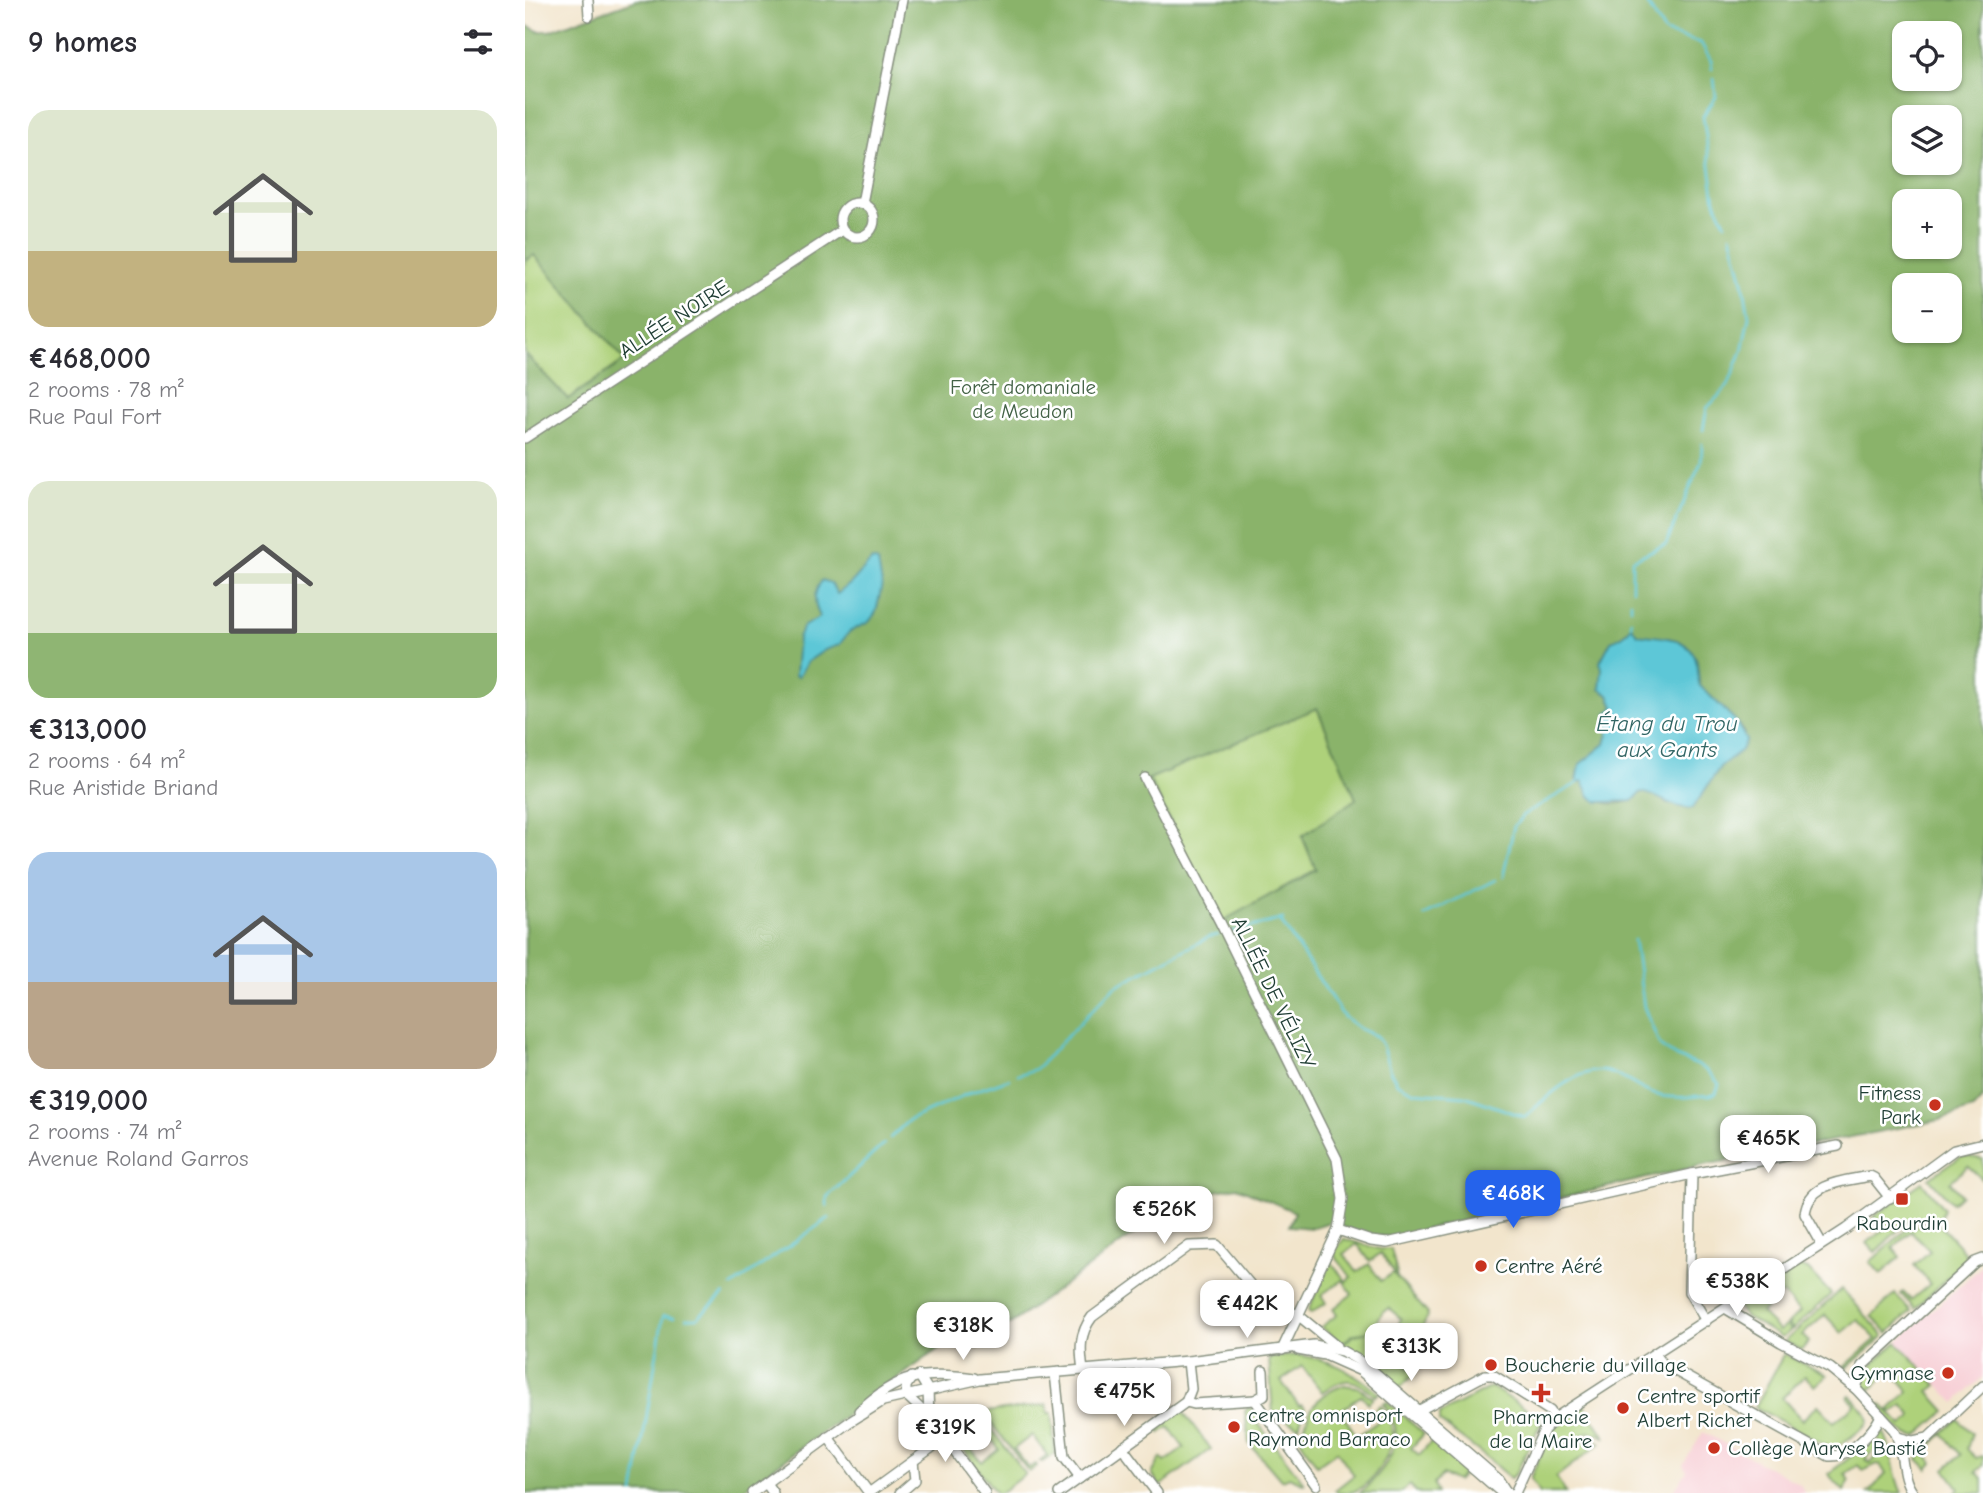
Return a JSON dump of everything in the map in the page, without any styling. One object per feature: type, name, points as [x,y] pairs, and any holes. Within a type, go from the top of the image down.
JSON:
[{"type":"street","points":[[588,0],[589,16]]},
{"type":"street","points":[[862,203],[902,0]]},
{"type":"street","points":[[862,203],[873,213],[873,229],[865,236],[853,237],[842,230],[842,211],[851,204],[862,203]]},
{"type":"street","name":"ALLÉE NOIRE","points":[[525,438],[842,230]]},
{"type":"street","name":"ALLÉE DE VÉLIZY","points":[[1145,778],[1220,922],[1336,1159],[1343,1199],[1338,1230],[1282,1350]]},
{"type":"street","points":[[1515,1493],[1544,1430],[1555,1418],[1822,1244],[1948,1154],[1961,1147],[1983,1143]]},
{"type":"street","points":[[1338,1230],[1371,1241],[1387,1243],[1692,1174],[1838,1146]]},
{"type":"street","points":[[1692,1174],[1689,1292],[1706,1321]]},
{"type":"street","points":[[1822,1244],[1805,1214],[1810,1196],[1816,1191],[1831,1184],[1871,1176],[1890,1198]]},
{"type":"street","points":[[1083,1370],[1081,1337],[1093,1317],[1189,1246],[1217,1245],[1258,1294],[1271,1304],[1298,1315],[1342,1351],[1365,1364],[1416,1413]]},
{"type":"street","points":[[1856,1389],[1862,1366],[1975,1262],[1983,1259]]},
{"type":"street","points":[[1725,1308],[1830,1368],[1856,1389],[1898,1437],[1905,1478],[1913,1493]]},
{"type":"street","points":[[752,1493],[848,1423],[883,1401],[907,1395],[980,1379],[1188,1361],[1314,1345],[1342,1351]]},
{"type":"street","points":[[1282,1350],[1307,1351],[1345,1362],[1361,1371],[1498,1479],[1505,1493]]},
{"type":"street","points":[[1655,1354],[1663,1364],[1829,1456],[1846,1452],[1874,1430],[1881,1416]]},
{"type":"street","points":[[1059,1493],[1186,1402],[1191,1390],[1188,1361]]},
{"type":"street","points":[[1186,1402],[1194,1404],[1255,1400],[1264,1395],[1263,1371]]},
{"type":"street","points":[[1055,1373],[1065,1461],[1080,1478]]},
{"type":"street","points":[[848,1423],[880,1393],[916,1376],[944,1375],[980,1379]]},
{"type":"street","points":[[1416,1413],[1485,1375],[1493,1375],[1551,1411],[1555,1418]]},
{"type":"street","points":[[916,1376],[928,1390],[929,1417]]},
{"type":"street","points":[[916,1376],[906,1386],[907,1395],[929,1417],[985,1493]]},
{"type":"street","points":[[1898,1437],[1913,1441],[1928,1438],[1983,1386]]},
{"type":"street","points":[[1255,1400],[1316,1485]]},
{"type":"street","points":[[828,1437],[869,1493],[945,1438]]},
{"type":"street","points":[[1122,1447],[1157,1493]]},
{"type":"street","points":[[899,1493],[915,1480],[913,1461]]},
{"type":"street","points":[[766,1483],[773,1493]]},
{"type":"shaded area","points":[[1983,1265],[1983,1377],[1955,1403],[1898,1341]]},
{"type":"shaded area","name":"Collège Maryse Bastié","points":[[1703,1432],[1800,1484],[1805,1493],[1672,1493],[1687,1471],[1683,1465]]},
{"type":"green space","name":"Forêt domaniale de Meudon","points":[[636,0],[1983,0],[1983,1098],[1973,1109],[1940,1120],[1699,1166],[1392,1237],[1361,1233],[1333,1221],[1311,1228],[1289,1226],[1295,1212],[1237,1187],[1185,1197],[977,1348],[965,1330],[738,1493],[525,1493],[525,354],[568,399],[625,360],[534,255],[525,261],[525,25],[538,31],[549,31]],"holes":[[[1630,629],[1638,634],[1682,642],[1696,659],[1700,686],[1735,720],[1744,733],[1735,752],[1720,767],[1693,808],[1665,802],[1657,794],[1641,792],[1633,801],[1609,803],[1598,800],[1587,792],[1583,781],[1577,782],[1580,764],[1605,744],[1608,734],[1607,714],[1614,707],[1609,695],[1600,689],[1603,668],[1600,662],[1611,641]],[[1317,708],[1356,799],[1302,836],[1316,870],[1221,922],[1149,779]]]},
{"type":"green space","points":[[534,254],[625,360],[568,399],[525,354],[525,261]]},
{"type":"green space","points":[[1317,708],[1357,800],[1302,836],[1316,869],[1221,923],[1148,779]]},
{"type":"green space","points":[[1962,1156],[1983,1159],[1983,1180],[1968,1166],[1950,1182],[1961,1195],[1952,1203],[1929,1178]]},
{"type":"green space","points":[[1922,1182],[1944,1209],[1940,1219],[1908,1221],[1875,1252],[1867,1243],[1884,1229],[1873,1217]]},
{"type":"green space","points":[[1939,1224],[1969,1257],[1915,1309],[1901,1294],[1903,1292],[1911,1300],[1930,1284],[1914,1265],[1930,1251],[1911,1231],[1893,1248],[1900,1257],[1881,1274],[1870,1262],[1910,1226]]},
{"type":"green space","points":[[1344,1239],[1379,1249],[1391,1249],[1397,1274],[1395,1275],[1428,1314],[1407,1364],[1396,1355],[1389,1343],[1401,1319],[1389,1308],[1383,1311],[1371,1332],[1354,1334],[1342,1343],[1321,1327],[1337,1315],[1333,1309],[1352,1294],[1343,1280],[1321,1295],[1326,1303],[1311,1313],[1308,1311],[1330,1261],[1346,1281],[1351,1277],[1333,1253]],"holes":[[[1357,1244],[1370,1261],[1381,1253],[1395,1274],[1381,1281],[1369,1264],[1357,1272],[1344,1254]]]},
{"type":"green space","points":[[1797,1265],[1808,1269],[1831,1294],[1793,1329],[1788,1324],[1800,1312],[1782,1293],[1761,1313],[1779,1331],[1786,1325],[1791,1330],[1782,1338],[1743,1315],[1738,1307],[1741,1302]]},
{"type":"green space","points":[[1842,1289],[1884,1336],[1846,1369],[1843,1368],[1876,1339],[1858,1320],[1842,1333],[1825,1315],[1802,1335],[1809,1342],[1801,1350],[1785,1341]]},
{"type":"green space","points":[[1895,1294],[1911,1311],[1888,1333],[1872,1316]]},
{"type":"green space","points":[[1369,1332],[1388,1344],[1395,1356],[1415,1373],[1400,1388],[1342,1344],[1355,1335]]},
{"type":"green space","points":[[1897,1342],[1937,1385],[1929,1392],[1946,1411],[1917,1436],[1900,1430],[1878,1407],[1881,1404],[1902,1425],[1911,1418],[1912,1415],[1903,1405],[1893,1412],[1889,1410],[1909,1391],[1891,1371],[1868,1392],[1863,1387],[1871,1367]]},
{"type":"green space","points":[[1784,1354],[1827,1375],[1815,1386],[1805,1376],[1782,1398],[1802,1420],[1818,1405],[1834,1422],[1855,1405],[1848,1397],[1850,1395],[1867,1414],[1869,1421],[1866,1426],[1836,1448],[1830,1448],[1755,1407]]},
{"type":"green space","points":[[1295,1355],[1319,1359],[1340,1367],[1379,1393],[1375,1396],[1361,1385],[1350,1381],[1337,1383],[1322,1392],[1302,1366],[1281,1381],[1299,1406],[1305,1408],[1299,1427],[1273,1413],[1269,1358]]},
{"type":"green space","points":[[1344,1385],[1357,1387],[1373,1398],[1368,1403],[1362,1395],[1340,1411],[1357,1436],[1380,1420],[1374,1411],[1380,1405],[1390,1420],[1392,1439],[1386,1457],[1369,1481],[1355,1491],[1338,1493],[1335,1490],[1354,1475],[1337,1451],[1317,1465],[1301,1441],[1313,1406],[1325,1394]]},
{"type":"green space","points":[[1491,1387],[1542,1421],[1516,1473],[1510,1479],[1440,1422],[1440,1414]]},
{"type":"green space","points":[[1387,1401],[1424,1434],[1411,1448],[1419,1455],[1432,1441],[1466,1471],[1457,1481],[1442,1475],[1434,1484],[1437,1493],[1416,1493],[1410,1485],[1399,1493],[1360,1493],[1387,1463],[1392,1451],[1395,1428],[1383,1403]]},
{"type":"green space","points":[[1047,1405],[1048,1413],[1052,1413],[1055,1454],[1040,1461],[1047,1455],[1032,1435],[1014,1449],[1029,1468],[1035,1464],[1037,1466],[1029,1472],[988,1419],[957,1440],[941,1417]]},
{"type":"green space","points":[[1584,1405],[1606,1438],[1591,1432],[1577,1438],[1581,1444],[1592,1438],[1601,1443],[1556,1477],[1566,1493],[1540,1493],[1530,1479],[1551,1430]]},
{"type":"green space","points":[[1249,1407],[1260,1417],[1257,1422],[1305,1484],[1289,1477],[1281,1480],[1249,1443],[1245,1411]]},
{"type":"green space","points":[[1182,1411],[1211,1449],[1160,1486],[1152,1474],[1161,1458],[1165,1462],[1184,1448],[1169,1427],[1160,1433],[1157,1428]]},
{"type":"green space","points":[[1958,1419],[1972,1433],[1967,1449],[1976,1458],[1983,1456],[1983,1465],[1976,1472],[1983,1479],[1983,1493],[1955,1493],[1959,1488],[1945,1469],[1961,1455],[1943,1434],[1924,1452],[1933,1463],[1928,1469],[1918,1459],[1928,1446]]},
{"type":"green space","points":[[988,1425],[1025,1474],[1000,1493],[996,1493],[959,1443],[971,1434],[973,1438],[966,1443],[982,1462],[999,1449],[984,1430],[977,1434],[975,1432]]},
{"type":"green space","points":[[1884,1433],[1902,1493],[1868,1493],[1886,1474],[1877,1464],[1863,1471],[1858,1465],[1845,1474],[1850,1480],[1844,1491],[1828,1474],[1873,1440],[1877,1447],[1866,1459],[1870,1463],[1882,1450],[1878,1437]]},
{"type":"water","points":[[872,560],[878,562],[882,585],[876,612],[869,622],[849,632],[839,645],[825,650],[807,662],[798,677],[795,676],[798,637],[804,626],[820,617],[815,598],[822,580],[831,583],[837,594]]},
{"type":"water","name":"Étang du Trou aux Gants","points":[[1631,625],[1637,634],[1673,639],[1688,647],[1694,654],[1700,686],[1735,720],[1746,739],[1741,750],[1720,767],[1693,808],[1679,807],[1641,792],[1633,801],[1598,802],[1590,796],[1583,781],[1577,782],[1580,764],[1605,744],[1608,734],[1607,714],[1614,707],[1609,695],[1600,689],[1600,662],[1611,641],[1626,633]]},
{"type":"waterway","points":[[1645,0],[1665,33],[1701,43],[1711,61],[1712,69]]},
{"type":"waterway","points":[[1714,78],[1716,97],[1703,116],[1715,201],[1725,223]]},
{"type":"waterway","points":[[1703,430],[1707,408],[1728,386],[1742,351],[1749,316],[1731,235]]},
{"type":"waterway","points":[[1632,589],[1632,560],[1666,544],[1701,462],[1702,444]]},
{"type":"waterway","points":[[1631,602],[1631,608]]},
{"type":"waterway","points":[[1631,620],[1631,625]]},
{"type":"waterway","points":[[1503,877],[1514,826],[1523,815],[1578,783]]},
{"type":"waterway","points":[[1424,916],[1495,880]]},
{"type":"waterway","points":[[1232,932],[1283,919]]},
{"type":"waterway","points":[[1280,920],[1344,1017],[1360,1029],[1376,1036],[1397,1083],[1415,1092],[1465,1096],[1525,1117],[1563,1085],[1574,1078],[1597,1071],[1615,1074],[1655,1095],[1686,1097],[1716,1093],[1719,1084],[1710,1073],[1660,1046],[1644,1007],[1634,940]]},
{"type":"waterway","points":[[1018,1075],[1036,1069],[1114,987],[1209,937],[1218,935]]},
{"type":"waterway","points":[[890,1138],[909,1120],[969,1093],[1009,1079]]},
{"type":"waterway","points":[[827,1206],[827,1197],[884,1144]]},
{"type":"waterway","points":[[732,1286],[829,1218]]},
{"type":"waterway","points":[[686,1318],[697,1318],[724,1294]]},
{"type":"waterway","points":[[634,1493],[663,1316],[674,1317]]},
{"type":"place","name":"Fitness Park","points":[[1935,1105]]},
{"type":"place","name":"Rabourdin","points":[[1902,1199]]},
{"type":"place","name":"Centre Aéré","points":[[1481,1266]]},
{"type":"place","name":"Boucherie du village","points":[[1491,1365]]},
{"type":"place","name":"Gymnase","points":[[1948,1373]]},
{"type":"place","name":"Pharmacie de la Maire","points":[[1541,1393]]},
{"type":"place","name":"Centre sportif Albert Richet","points":[[1623,1408]]},
{"type":"place","name":"centre omnisport Raymond Barraco","points":[[1234,1427]]},
{"type":"place","name":"Collège Maryse Bastié","points":[[1714,1448]]}]
